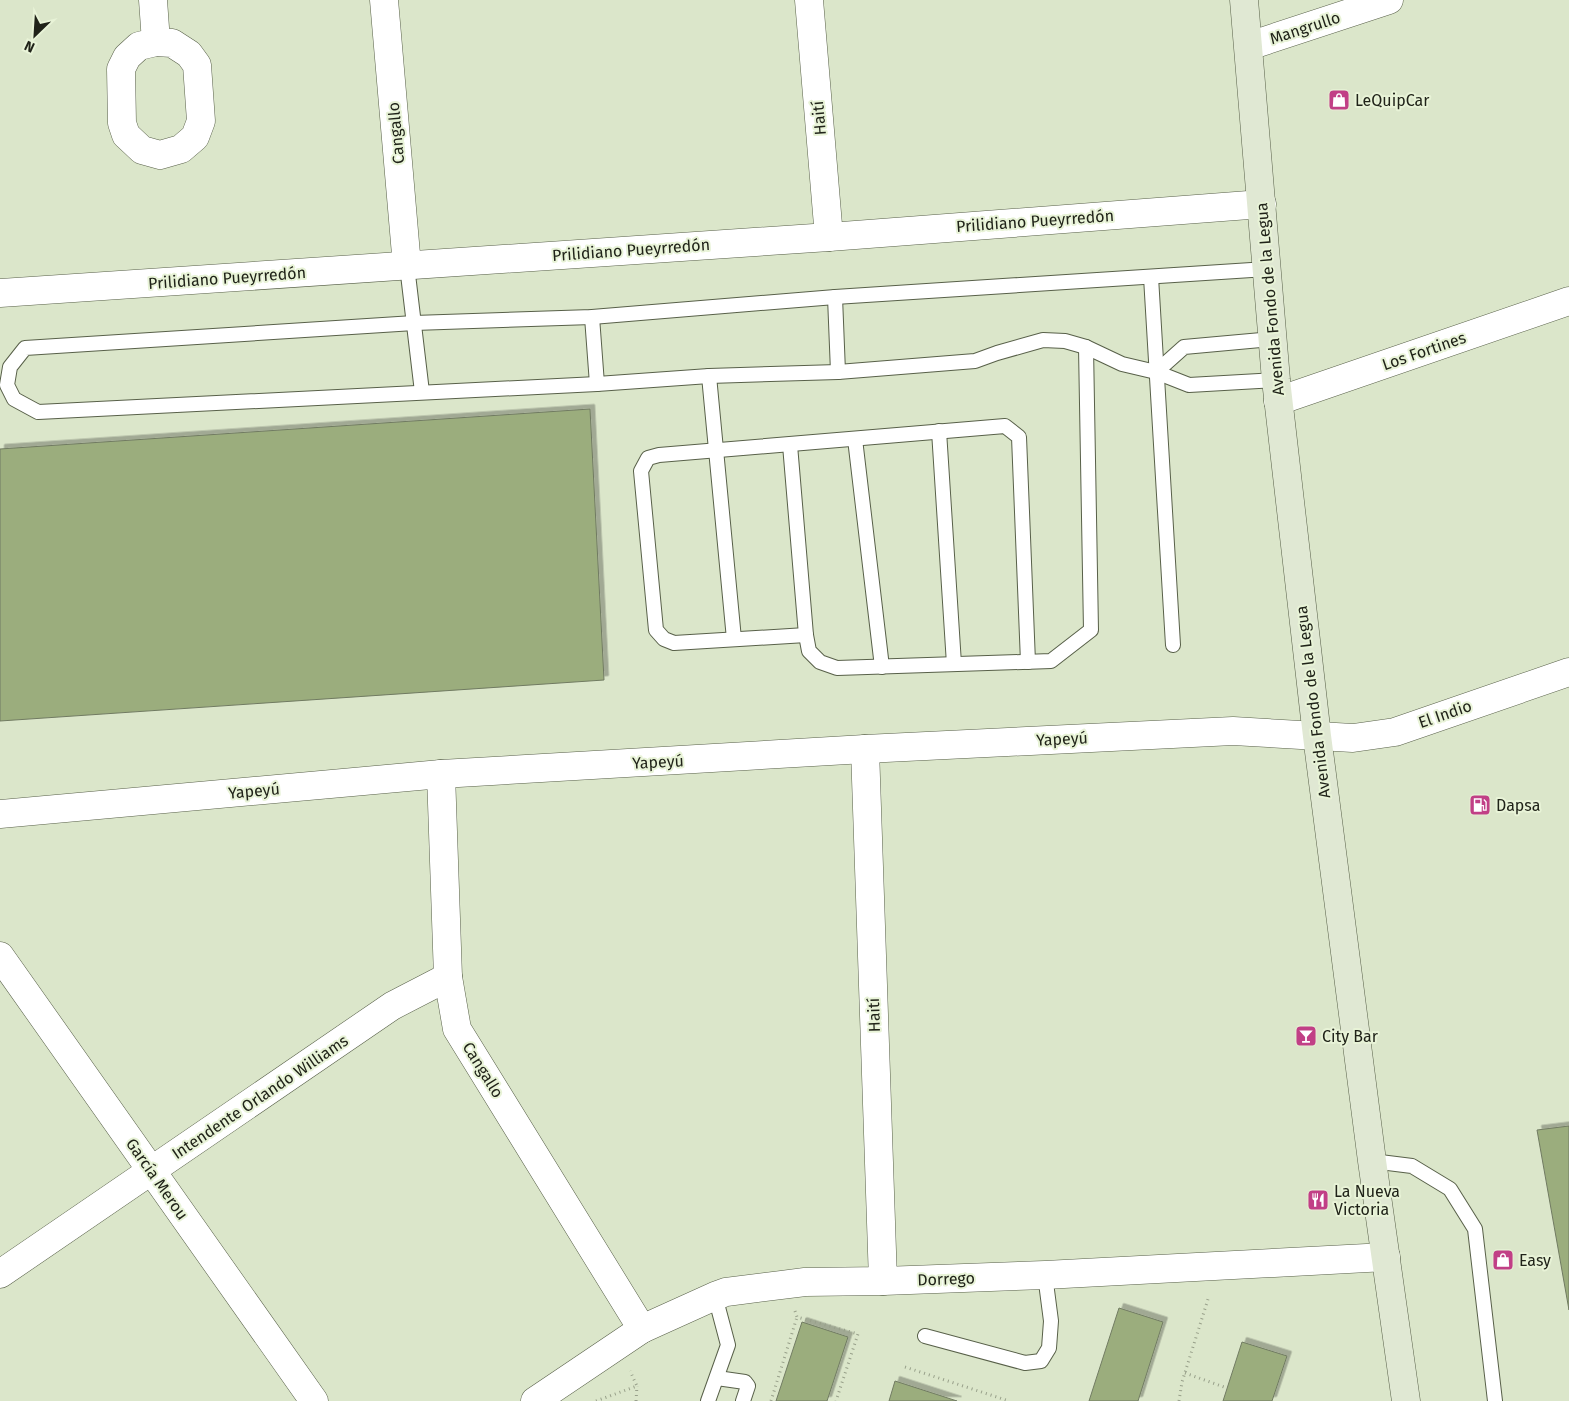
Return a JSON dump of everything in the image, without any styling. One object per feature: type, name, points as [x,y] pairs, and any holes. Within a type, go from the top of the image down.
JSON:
[{"type":"main road","name":"Avenida Fondo de la Legua","points":[[1244,0],[1277,390],[1317,736],[1372,1161],[1406,1401]]},
{"type":"street","points":[[153,0],[156,42]]},
{"type":"street","name":"Cangallo","points":[[384,0],[407,266]]},
{"type":"street","name":"Haití","points":[[809,0],[829,237]]},
{"type":"street","name":"Mangrullo","points":[[1249,46],[1389,0]]},
{"type":"street","name":"Prilidiano Pueyrredón","points":[[0,293],[829,237],[1262,204]]},
{"type":"street","name":"Los Fortines","points":[[1277,390],[1569,301]]},
{"type":"street","name":"El Indio","points":[[1317,736],[1353,738],[1395,732],[1569,672]]},
{"type":"street","name":"Yapeyú","points":[[0,814],[441,774],[865,749],[1233,731],[1317,736]]},
{"type":"street","name":"Haití","points":[[865,749],[883,1281]]},
{"type":"street","name":"Cangallo","points":[[441,774],[448,977],[458,1029],[642,1328]]},
{"type":"street","name":"García Merou","points":[[0,956],[314,1401]]},
{"type":"street","name":"Intendente Orlando Williams","points":[[0,1274],[392,1006],[448,977]]},
{"type":"street","name":"Dorrego","points":[[535,1401],[642,1328],[726,1292],[805,1282],[1045,1275],[1386,1257]]},
{"type":"lane","points":[[407,266],[422,392]]},
{"type":"lane","points":[[1267,269],[835,297],[592,316],[414,323],[24,348],[10,367],[4,386],[14,399],[38,412],[597,384],[709,376],[838,372],[975,361],[1043,340],[1065,341],[1086,347],[1122,364],[1156,372],[1189,385],[1277,390]]},
{"type":"lane","points":[[1151,277],[1173,645]]},
{"type":"lane","points":[[835,297],[838,372]]},
{"type":"lane","points":[[592,316],[597,384]]},
{"type":"lane","points":[[1156,372],[1184,346],[1273,339]]},
{"type":"lane","points":[[790,445],[806,635],[810,651],[820,662],[837,668],[1051,661],[1091,630],[1086,347]]},
{"type":"lane","points":[[709,376],[734,639]]},
{"type":"lane","points":[[806,635],[674,643],[664,639],[656,630],[641,470],[648,458],[660,455],[1005,426],[1019,437],[1028,662]]},
{"type":"lane","points":[[939,432],[954,664]]},
{"type":"lane","points":[[855,439],[882,667]]},
{"type":"lane","points":[[1372,1161],[1412,1166],[1450,1189],[1475,1229],[1495,1401]]},
{"type":"lane","points":[[925,1336],[1025,1363],[1041,1361],[1049,1348],[1052,1321],[1045,1275]]},
{"type":"lane","points":[[708,1401],[728,1345],[715,1296]]},
{"type":"lane","points":[[717,1378],[745,1382],[748,1386],[743,1401]]},
{"type":"path","points":[[1179,1401],[1185,1373],[1211,1292]]},
{"type":"path","points":[[771,1401],[797,1317],[794,1308]]},
{"type":"path","points":[[797,1317],[858,1334],[836,1401]]},
{"type":"path","points":[[905,1367],[1009,1401]]},
{"type":"path","points":[[1185,1373],[1224,1387]]},
{"type":"path","points":[[636,1401],[637,1386]]},
{"type":"building","points":[[590,409],[604,680],[0,721],[0,449]]},
{"type":"building","points":[[1569,1126],[1569,1310],[1537,1130]]},
{"type":"building","points":[[1119,1308],[1163,1322],[1138,1401],[1089,1401]]},
{"type":"building","points":[[802,1322],[848,1337],[827,1401],[776,1401]]},
{"type":"building","points":[[1242,1342],[1287,1356],[1272,1401],[1223,1401]]},
{"type":"building","points":[[895,1381],[957,1401],[889,1401]]},
{"type":"place","name":"LeQuipCar","points":[[1339,100]]},
{"type":"place","name":"Dapsa","points":[[1480,805]]},
{"type":"place","name":"City Bar","points":[[1306,1036]]},
{"type":"place","name":"La Nueva Victoria","points":[[1318,1200]]},
{"type":"place","name":"Easy","points":[[1503,1260]]}]
